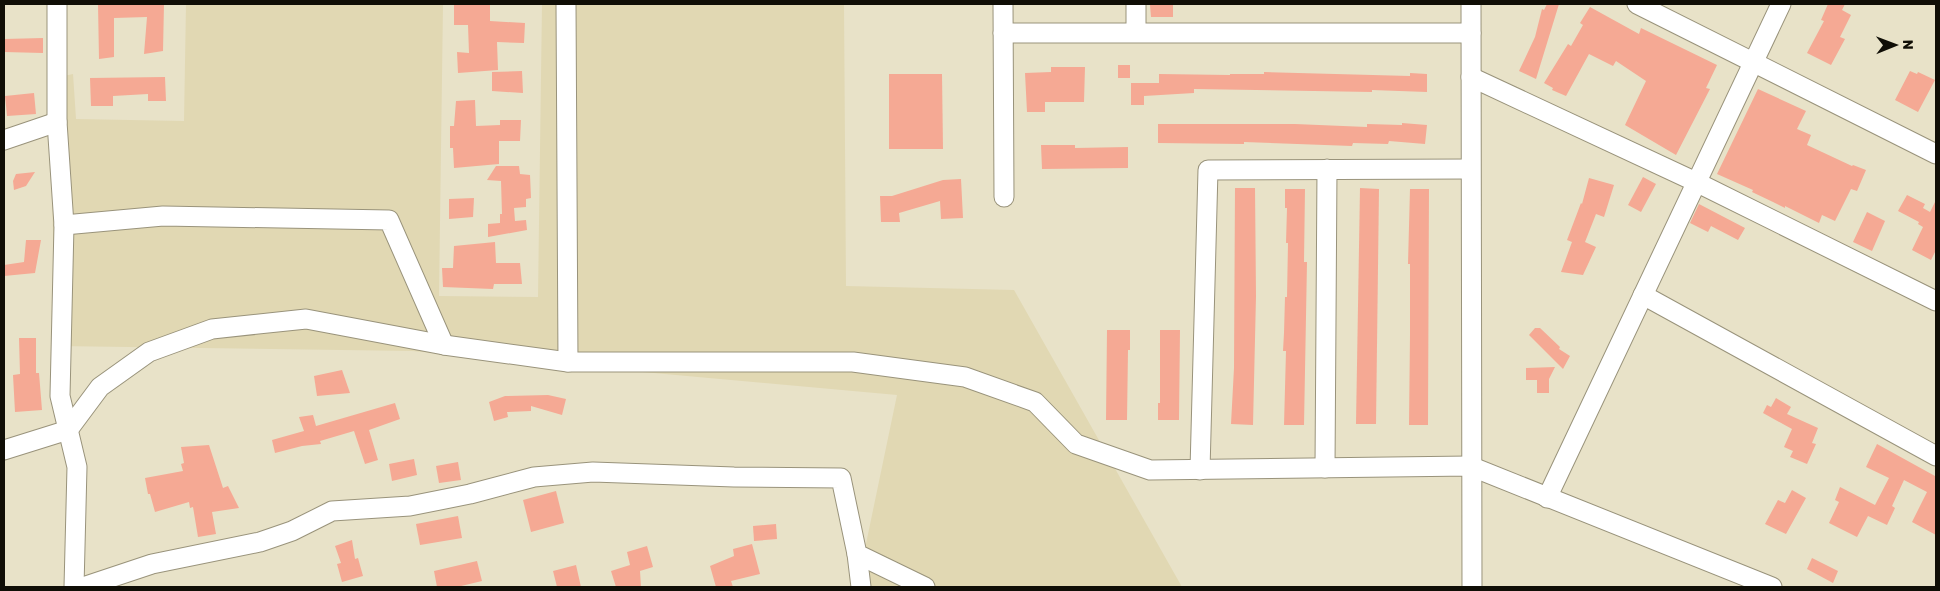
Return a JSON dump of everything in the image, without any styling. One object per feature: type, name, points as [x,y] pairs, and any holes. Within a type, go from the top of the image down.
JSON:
[{"type":"street","points":[[57,4],[57,122],[64,225],[60,396],[77,467],[74,587]]},
{"type":"street","points":[[566,4],[568,362]]},
{"type":"street","points":[[1003,4],[1004,197]]},
{"type":"street","points":[[1136,4],[1136,31]]},
{"type":"street","points":[[1471,4],[1470,466],[1472,587]]},
{"type":"street","points":[[1637,4],[1936,154]]},
{"type":"street","points":[[1547,498],[1781,4]]},
{"type":"street","points":[[1003,33],[1136,31],[1471,32]]},
{"type":"street","points":[[1471,77],[1696,182],[1936,301]]},
{"type":"street","points":[[4,140],[57,122]]},
{"type":"street","points":[[1200,470],[1208,170],[1470,169]]},
{"type":"street","points":[[1325,468],[1327,170]]},
{"type":"street","points":[[64,225],[163,216],[389,220],[444,345]]},
{"type":"street","points":[[1643,295],[1936,456]]},
{"type":"street","points":[[4,448],[68,430],[100,387],[149,352],[212,329],[306,320],[444,345],[568,362],[852,362],[965,377],[1035,402],[1076,444],[1150,470],[1470,466],[1772,587]]},
{"type":"street","points":[[83,587],[152,564],[260,542],[292,531],[332,512],[410,506],[470,494],[534,477],[592,472],[734,477],[841,478],[858,554],[861,587]]},
{"type":"street","points":[[858,554],[925,587]]},
{"type":"sand","points":[[186,4],[443,4],[439,296],[538,297],[542,4],[844,4],[846,286],[1014,290],[1182,587],[857,587],[897,395],[412,351],[56,346],[49,79],[73,74],[76,119],[184,121]]},
{"type":"building","points":[[98,4],[164,4],[163,51],[144,54],[147,17],[114,18],[114,57],[99,59]]},
{"type":"building","points":[[1173,4],[1173,17],[1151,17],[1150,5]]},
{"type":"building","points":[[1547,4],[1559,4],[1536,79],[1519,71],[1535,37],[1542,9],[1544,10]]},
{"type":"building","points":[[1828,4],[1845,4],[1842,10],[1851,15],[1840,37],[1845,39],[1831,65],[1807,53],[1824,21],[1821,20]]},
{"type":"building","points":[[454,5],[490,5],[490,21],[525,23],[524,43],[497,42],[498,70],[458,73],[457,52],[469,53],[468,25],[454,25]]},
{"type":"building","points":[[1590,7],[1639,34],[1641,28],[1717,65],[1706,88],[1710,89],[1676,155],[1625,125],[1646,81],[1616,61],[1613,66],[1589,54],[1566,96],[1552,90],[1553,88],[1544,83],[1568,44],[1571,46],[1583,25],[1580,23]]},
{"type":"building","points":[[43,38],[43,53],[4,52],[4,39]]},
{"type":"building","points":[[1118,65],[1130,65],[1130,78],[1118,78]]},
{"type":"building","points":[[1051,67],[1085,67],[1084,102],[1045,102],[1045,112],[1027,112],[1025,73],[1051,72]]},
{"type":"building","points":[[522,71],[523,93],[492,91],[492,72]]},
{"type":"building","points":[[1910,71],[1917,74],[1918,72],[1935,80],[1918,112],[1895,100]]},
{"type":"building","points":[[1264,72],[1410,76],[1410,73],[1427,74],[1427,92],[1194,89],[1194,93],[1144,96],[1144,105],[1131,105],[1131,83],[1159,83],[1159,74],[1230,75],[1264,74]]},
{"type":"building","points":[[889,74],[942,74],[943,149],[889,149]]},
{"type":"building","points":[[165,77],[166,101],[148,101],[148,94],[113,96],[113,106],[91,106],[90,78]]},
{"type":"building","points":[[1758,89],[1806,111],[1797,129],[1811,135],[1807,145],[1852,166],[1866,170],[1857,191],[1851,189],[1835,221],[1822,215],[1819,223],[1717,174]]},
{"type":"building","points":[[34,93],[36,114],[7,116],[5,96]]},
{"type":"building","points":[[475,100],[476,126],[500,125],[500,120],[521,120],[520,141],[499,141],[499,164],[454,168],[453,148],[450,148],[450,126],[454,126],[456,101]]},
{"type":"building","points":[[1402,123],[1427,125],[1425,144],[1389,141],[1388,144],[1353,143],[1352,146],[1244,142],[1244,144],[1158,143],[1158,124],[1295,124],[1367,127],[1367,124],[1402,125]]},
{"type":"building","points":[[1041,145],[1075,145],[1075,148],[1128,147],[1128,168],[1042,169]]},
{"type":"building","points":[[496,166],[519,166],[520,174],[530,175],[531,198],[526,199],[526,207],[514,208],[515,221],[526,220],[527,230],[488,237],[488,224],[500,223],[500,214],[502,214],[501,181],[487,180]]},
{"type":"building","points":[[35,172],[26,186],[14,190],[13,181],[16,174]]},
{"type":"building","points":[[1643,177],[1656,184],[1641,212],[1628,205]]},
{"type":"building","points":[[1589,178],[1614,185],[1604,217],[1596,214],[1585,242],[1596,247],[1583,275],[1561,272],[1572,242],[1567,240],[1582,204]]},
{"type":"building","points":[[961,179],[963,218],[941,219],[940,201],[899,213],[900,222],[881,222],[880,196],[892,196],[943,180]]},
{"type":"building","points":[[1235,188],[1255,188],[1256,296],[1253,425],[1231,424],[1234,368]]},
{"type":"building","points":[[1360,188],[1379,189],[1376,424],[1356,424]]},
{"type":"building","points":[[1285,189],[1305,189],[1304,262],[1307,262],[1304,425],[1284,425],[1286,351],[1283,351],[1288,243],[1286,243],[1287,208],[1285,208]]},
{"type":"building","points":[[1410,189],[1429,189],[1428,425],[1409,425],[1410,264],[1408,264]]},
{"type":"building","points":[[1907,195],[1925,204],[1923,208],[1930,212],[1936,200],[1936,250],[1931,260],[1912,250],[1923,227],[1918,224],[1919,222],[1898,211]]},
{"type":"building","points":[[474,198],[473,217],[449,219],[449,199]]},
{"type":"building","points":[[1699,204],[1745,228],[1738,240],[1711,226],[1708,232],[1690,223]]},
{"type":"building","points":[[1867,212],[1885,221],[1872,251],[1853,242]]},
{"type":"building","points":[[26,240],[41,240],[35,273],[4,276],[4,265],[24,262]]},
{"type":"building","points":[[495,242],[496,263],[520,263],[522,284],[494,284],[493,289],[443,287],[442,268],[453,268],[454,246]]},
{"type":"building","points":[[1535,328],[1540,328],[1560,347],[1559,349],[1570,356],[1563,369],[1529,335]]},
{"type":"building","points":[[1107,330],[1130,330],[1127,420],[1106,420]]},
{"type":"building","points":[[1160,330],[1180,330],[1179,420],[1158,420],[1158,403],[1160,403]]},
{"type":"building","points":[[19,338],[36,338],[36,373],[39,373],[42,410],[15,412],[13,375],[20,374]]},
{"type":"building","points":[[1555,367],[1549,379],[1549,393],[1537,393],[1537,380],[1526,380],[1526,368]]},
{"type":"building","points":[[342,370],[350,393],[317,396],[314,376]]},
{"type":"building","points":[[548,395],[566,399],[562,415],[531,406],[531,411],[507,412],[508,417],[494,421],[489,402],[505,396]]},
{"type":"building","points":[[1776,398],[1791,407],[1787,414],[1818,428],[1812,443],[1816,444],[1807,464],[1790,457],[1793,451],[1784,447],[1792,429],[1763,413],[1767,405],[1771,407]]},
{"type":"building","points":[[395,403],[400,419],[369,430],[378,460],[365,464],[354,431],[320,441],[321,444],[302,446],[275,453],[272,440],[304,431],[299,417],[313,415],[316,426]]},
{"type":"building","points":[[1877,444],[1935,476],[1936,472],[1936,535],[1912,522],[1927,492],[1904,480],[1892,506],[1895,508],[1887,525],[1868,516],[1857,537],[1829,523],[1839,502],[1835,500],[1840,487],[1875,505],[1889,478],[1866,467]]},
{"type":"building","points":[[209,445],[223,488],[228,486],[239,508],[212,512],[216,534],[198,537],[193,507],[190,508],[189,502],[155,512],[150,494],[148,494],[145,478],[183,471],[181,464],[184,463],[181,447]]},
{"type":"building","points":[[414,459],[417,475],[392,481],[389,464]]},
{"type":"building","points":[[458,462],[461,480],[439,483],[436,466]]},
{"type":"building","points":[[1792,490],[1806,498],[1786,534],[1765,524],[1778,500],[1785,503]]},
{"type":"building","points":[[556,491],[564,523],[531,532],[523,500]]},
{"type":"building","points":[[458,516],[462,538],[420,545],[416,524]]},
{"type":"building","points":[[776,524],[777,539],[754,541],[753,526]]},
{"type":"building","points":[[352,540],[355,559],[358,558],[363,576],[342,582],[337,564],[341,563],[335,546]]},
{"type":"building","points":[[752,544],[760,574],[731,581],[733,587],[716,587],[710,566],[734,556],[733,549]]},
{"type":"building","points":[[647,546],[653,567],[640,571],[641,587],[616,587],[611,571],[630,565],[627,552]]},
{"type":"building","points":[[1812,558],[1838,571],[1833,583],[1807,569]]},
{"type":"building","points":[[477,561],[482,581],[457,587],[437,587],[434,571]]},
{"type":"building","points":[[576,565],[581,587],[557,587],[553,571]]}]
